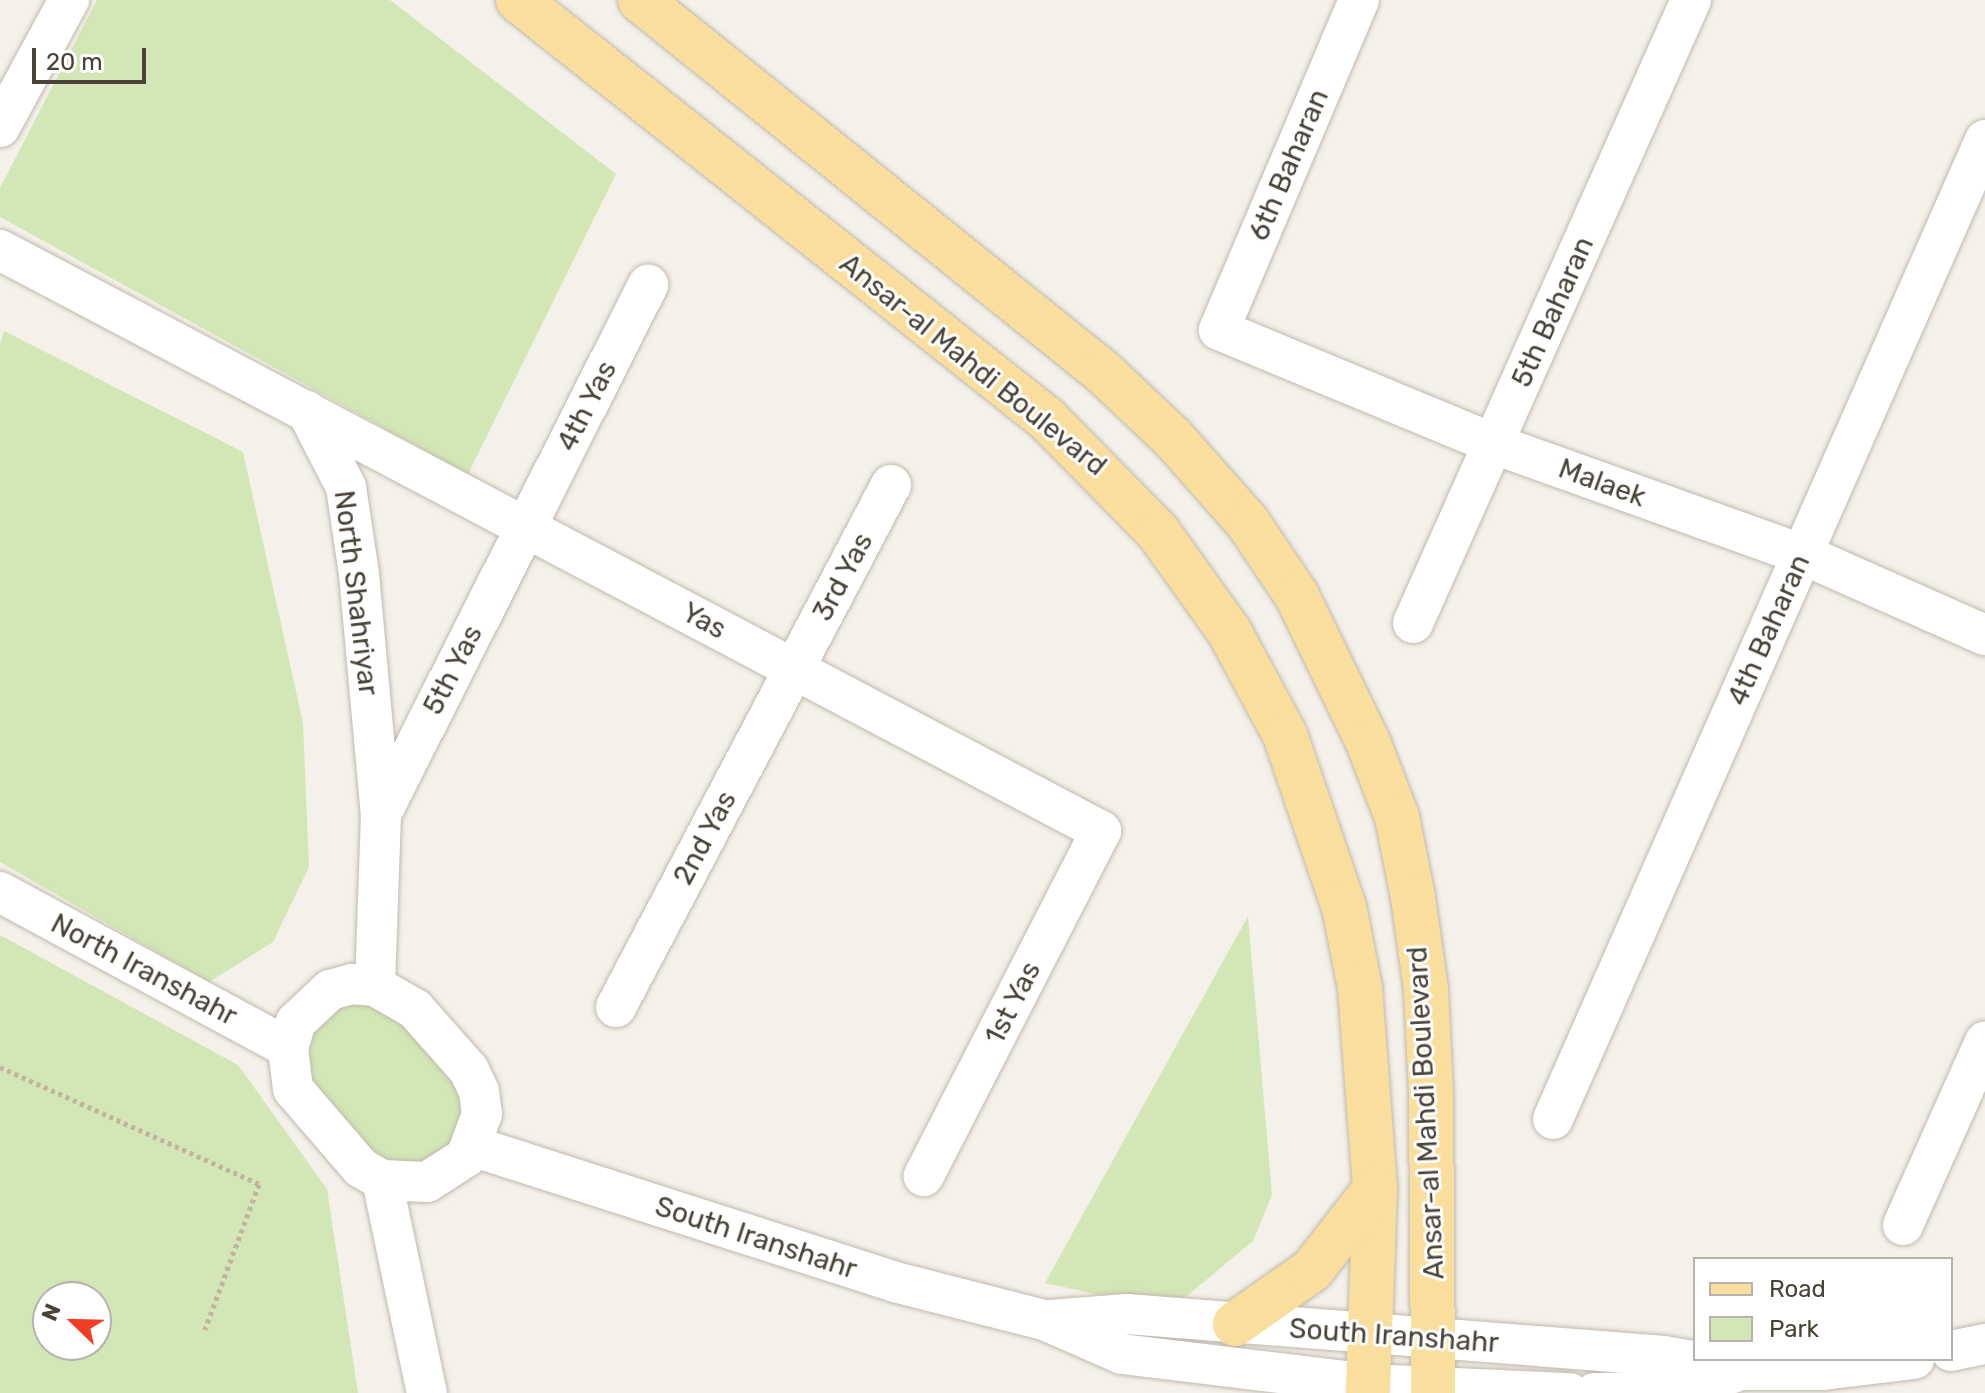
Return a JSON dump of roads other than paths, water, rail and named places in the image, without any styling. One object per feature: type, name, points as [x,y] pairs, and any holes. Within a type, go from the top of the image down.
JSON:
[{"type":"main road","name":"Ansar-al Mahdi Boulevard","points":[[518,0],[1047,419],[1158,532],[1229,631],[1285,735],[1344,907],[1360,988],[1375,1189],[1374,1334],[1368,1388]]},
{"type":"main road","name":"Ansar-al Mahdi Boulevard","points":[[640,0],[1103,372],[1172,437],[1248,523],[1297,596],[1336,666],[1397,817],[1413,897],[1426,990],[1431,1091],[1433,1391]]},
{"type":"main road","points":[[1235,1324],[1312,1270],[1375,1189]]},
{"type":"street","points":[[0,127],[69,0]]},
{"type":"street","name":"6th Baharan","points":[[1219,330],[1359,0]]},
{"type":"street","name":"5th Baharan","points":[[1413,623],[1691,0]]},
{"type":"street","name":"4th Baharan","points":[[1553,1119],[1985,140]]},
{"type":"street","points":[[0,250],[307,411]]},
{"type":"street","name":"4th Yas","points":[[526,527],[648,285]]},
{"type":"street","name":"Malaek","points":[[1219,330],[1494,444],[1802,554],[1985,635]]},
{"type":"street","name":"Yas","points":[[307,411],[1101,831]]},
{"type":"street","name":"North Shahriyar","points":[[307,411],[346,487],[381,814],[375,986]]},
{"type":"street","name":"3rd Yas","points":[[795,668],[891,485]]},
{"type":"street","name":"5th Yas","points":[[381,814],[526,527]]},
{"type":"street","name":"2nd Yas","points":[[616,1007],[795,668]]},
{"type":"street","name":"1st Yas","points":[[924,1176],[1101,831]]},
{"type":"street","name":"North Iranshahr","points":[[0,892],[288,1048]]},
{"type":"street","points":[[375,986],[415,1009],[469,1070],[482,1114],[472,1146],[449,1172],[427,1182],[382,1180],[361,1168],[293,1089],[288,1048],[296,1022],[310,1003],[330,990],[375,986]]},
{"type":"street","points":[[1903,1225],[1985,1042]]},
{"type":"street","name":"South Iranshahr","points":[[472,1146],[895,1282],[1044,1320],[1122,1354],[1368,1388],[1570,1393]]},
{"type":"street","points":[[382,1180],[427,1393]]},
{"type":"street","name":"South Iranshahr","points":[[1044,1320],[1127,1314],[1664,1356],[1744,1370],[1823,1370],[1897,1361]]},
{"type":"street","points":[[1953,1351],[1985,1344]]},
{"type":"street","name":"South Iranshahr","points":[[1594,1393],[1662,1392],[1744,1370]]}]
